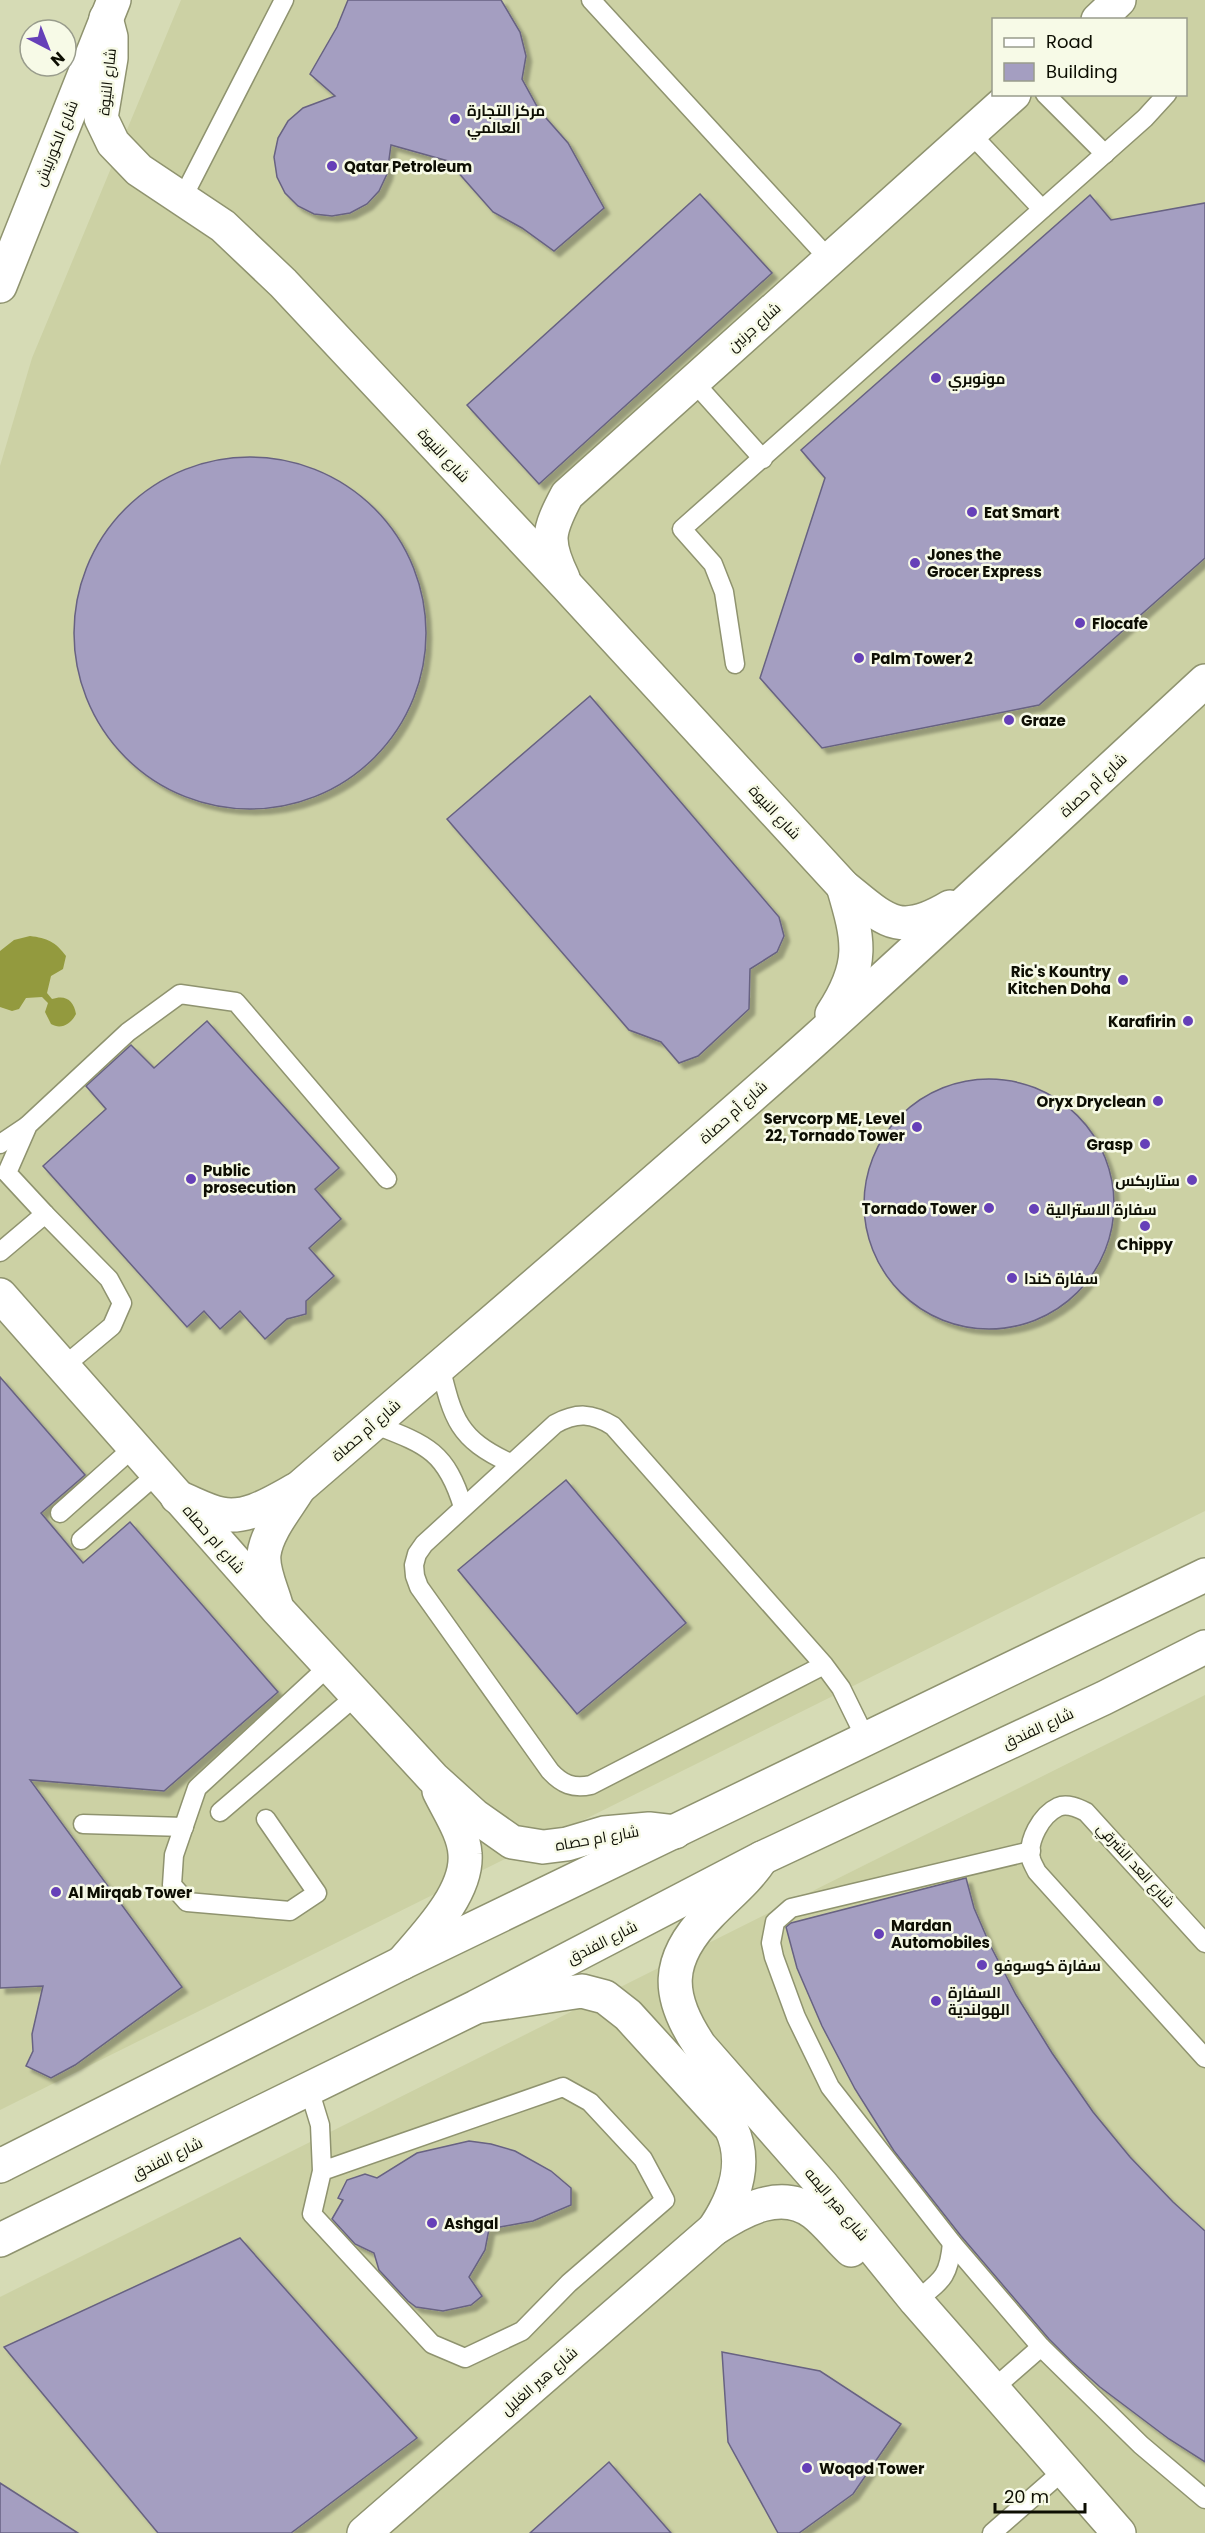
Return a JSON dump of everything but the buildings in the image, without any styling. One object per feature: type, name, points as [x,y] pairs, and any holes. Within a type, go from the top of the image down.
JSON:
[{"type":"street","name":"شارع النيوة","points":[[110,9],[111,58],[102,101],[101,118],[113,143],[140,170],[223,226],[283,283],[566,585],[843,886],[872,909],[898,924],[915,924],[935,916],[985,886]]},
{"type":"street","name":"شارع الكورنيش","points":[[0,286],[110,9]]},
{"type":"street","name":"شارع جرنين","points":[[566,585],[551,546],[551,524],[567,495],[1012,96]]},
{"type":"street","name":"شارع أم حصاة","points":[[167,1486],[220,1514],[235,1515],[253,1511],[299,1488],[814,1040],[985,886],[1205,681]]},
{"type":"street","name":"شارع أم حصاة","points":[[1158,725],[1205,702]]},
{"type":"street","name":"شارع النيوة","points":[[814,1040],[840,1000],[854,971],[857,954],[855,925],[843,886]]},
{"type":"street","name":"شارع ام حصاه","points":[[0,1295],[278,1610],[433,1778],[476,1816],[512,1842],[543,1847],[567,1844],[604,1833],[649,1828],[675,1832]]},
{"type":"street","name":"شارع أم حصاة","points":[[278,1610],[265,1567],[264,1554],[273,1532],[299,1488]]},
{"type":"street","points":[[1,2165],[402,1963],[1205,1575]]},
{"type":"street","name":"شارع الفندق","points":[[0,2240],[476,2007],[762,1858],[1104,1698],[1205,1647]]},
{"type":"street","name":"شارع ام حصاه","points":[[402,1963],[444,1910],[462,1878],[465,1855],[461,1837],[433,1778]]},
{"type":"street","name":"شارع هير اليمه","points":[[762,1858],[754,1871],[691,1936],[678,1960],[675,1984],[678,2009],[700,2046],[822,2185],[914,2298],[1119,2533]]},
{"type":"street","name":"شارع هير الغليل","points":[[476,2007],[582,1991],[605,1997],[628,2015],[730,2128],[738,2143],[737,2184],[729,2208],[714,2229]]},
{"type":"street","name":"شارع هير الغليل","points":[[364,2533],[714,2229],[738,2213],[761,2204],[784,2202],[801,2205],[815,2214],[856,2256],[914,2298]]},
{"type":"lane","points":[[182,199],[284,0]]},
{"type":"lane","points":[[591,0],[830,259]]},
{"type":"lane","points":[[1047,96],[1105,154]]},
{"type":"lane","points":[[735,664],[724,592],[713,564],[682,529],[1105,154],[1145,118],[1165,96]]},
{"type":"lane","points":[[970,134],[1042,209]]},
{"type":"lane","points":[[693,381],[763,459]]},
{"type":"lane","points":[[0,1144],[28,1125],[128,1032],[180,994],[236,1002],[387,1179]]},
{"type":"lane","points":[[28,1125],[3,1170],[109,1279],[122,1303],[112,1326],[63,1367]]},
{"type":"lane","points":[[0,1252],[45,1214]]},
{"type":"lane","points":[[440,1366],[449,1405],[466,1436],[480,1448],[510,1464]]},
{"type":"lane","points":[[824,1665],[591,1785],[579,1787],[568,1785],[558,1780],[550,1771],[419,1587],[415,1576],[417,1554],[424,1544],[463,1507],[555,1424],[569,1417],[585,1414],[600,1418],[614,1426],[824,1665],[841,1688],[866,1739]]},
{"type":"lane","points":[[373,1424],[419,1442],[434,1453],[456,1484],[463,1507]]},
{"type":"lane","points":[[60,1513],[134,1447]]},
{"type":"lane","points":[[81,1540],[167,1486]]},
{"type":"lane","points":[[266,1820],[317,1893],[290,1911],[187,1902],[172,1886],[174,1855],[197,1788],[330,1665]]},
{"type":"lane","points":[[220,1812],[357,1695]]},
{"type":"lane","name":"شارع العد الشرقي","points":[[1031,1851],[1031,1844],[1038,1828],[1053,1811],[1059,1807],[1074,1806],[1086,1812],[1205,1943]]},
{"type":"lane","points":[[83,1824],[183,1827]]},
{"type":"lane","points":[[1205,2058],[1037,1872],[1031,1860],[1031,1851],[791,1908],[775,1922],[771,1942],[774,1958],[796,2017],[830,2087],[952,2242],[1041,2347],[1141,2445],[1205,2499]]},
{"type":"lane","points":[[309,2090],[320,2125],[322,2171],[312,2214],[432,2344],[465,2358],[522,2331],[569,2283],[665,2200],[643,2159],[590,2102],[563,2087],[322,2171]]},
{"type":"lane","points":[[914,2298],[945,2275],[949,2266],[952,2242]]},
{"type":"lane","points":[[993,2389],[1041,2347]]},
{"type":"lane","points":[[992,2533],[1064,2470]]},
{"type":"shaded area","points":[[181,0],[1205,0],[1205,1511],[0,2110],[0,466],[32,358]]},
{"type":"shaded area","points":[[30,936],[51,942],[59,947],[66,956],[63,969],[51,976],[47,993],[52,999],[65,998],[73,1005],[76,1014],[65,1025],[51,1024],[45,1012],[48,1003],[42,997],[26,998],[19,1009],[12,1011],[0,1007],[0,951],[14,940]]},
{"type":"shaded area","points":[[1205,1695],[1205,2533],[0,2533],[0,2297]]},
{"type":"place","name":"مركز التجارة العالمي","points":[[455,119]]},
{"type":"place","name":"Qatar Petroleum","points":[[332,166]]},
{"type":"place","name":"مونوبري","points":[[936,378]]},
{"type":"place","name":"Eat Smart","points":[[972,512]]},
{"type":"place","name":"Jones the Grocer Express","points":[[915,563]]},
{"type":"place","name":"Flocafe","points":[[1080,623]]},
{"type":"place","name":"Palm Tower 2","points":[[859,658]]},
{"type":"place","name":"Graze","points":[[1009,720]]},
{"type":"place","name":"Ric's Kountry Kitchen Doha","points":[[1123,980]]},
{"type":"place","name":"Karafirin","points":[[1188,1021]]},
{"type":"place","name":"Oryx Dryclean","points":[[1158,1101]]},
{"type":"place","name":"Servcorp ME, Level 22, Tornado Tower","points":[[917,1127]]},
{"type":"place","name":"Grasp","points":[[1145,1144]]},
{"type":"place","name":"Public prosecution","points":[[191,1179]]},
{"type":"place","name":"ستاربكس","points":[[1192,1180]]},
{"type":"place","name":"Tornado Tower","points":[[989,1208]]},
{"type":"place","name":"سفارة الاسترالية","points":[[1034,1209]]},
{"type":"place","name":"Chippy","points":[[1145,1226]]},
{"type":"place","name":"سفارة كندا","points":[[1012,1278]]},
{"type":"place","name":"Al Mirqab Tower","points":[[56,1892]]},
{"type":"place","name":"Mardan Automobiles","points":[[879,1934]]},
{"type":"place","name":"سفارة كوسوفو","points":[[982,1965]]},
{"type":"place","name":"السفارة الهولندية","points":[[936,2001]]},
{"type":"place","name":"Ashgal","points":[[432,2223]]},
{"type":"place","name":"Woqod Tower","points":[[807,2468]]}]
